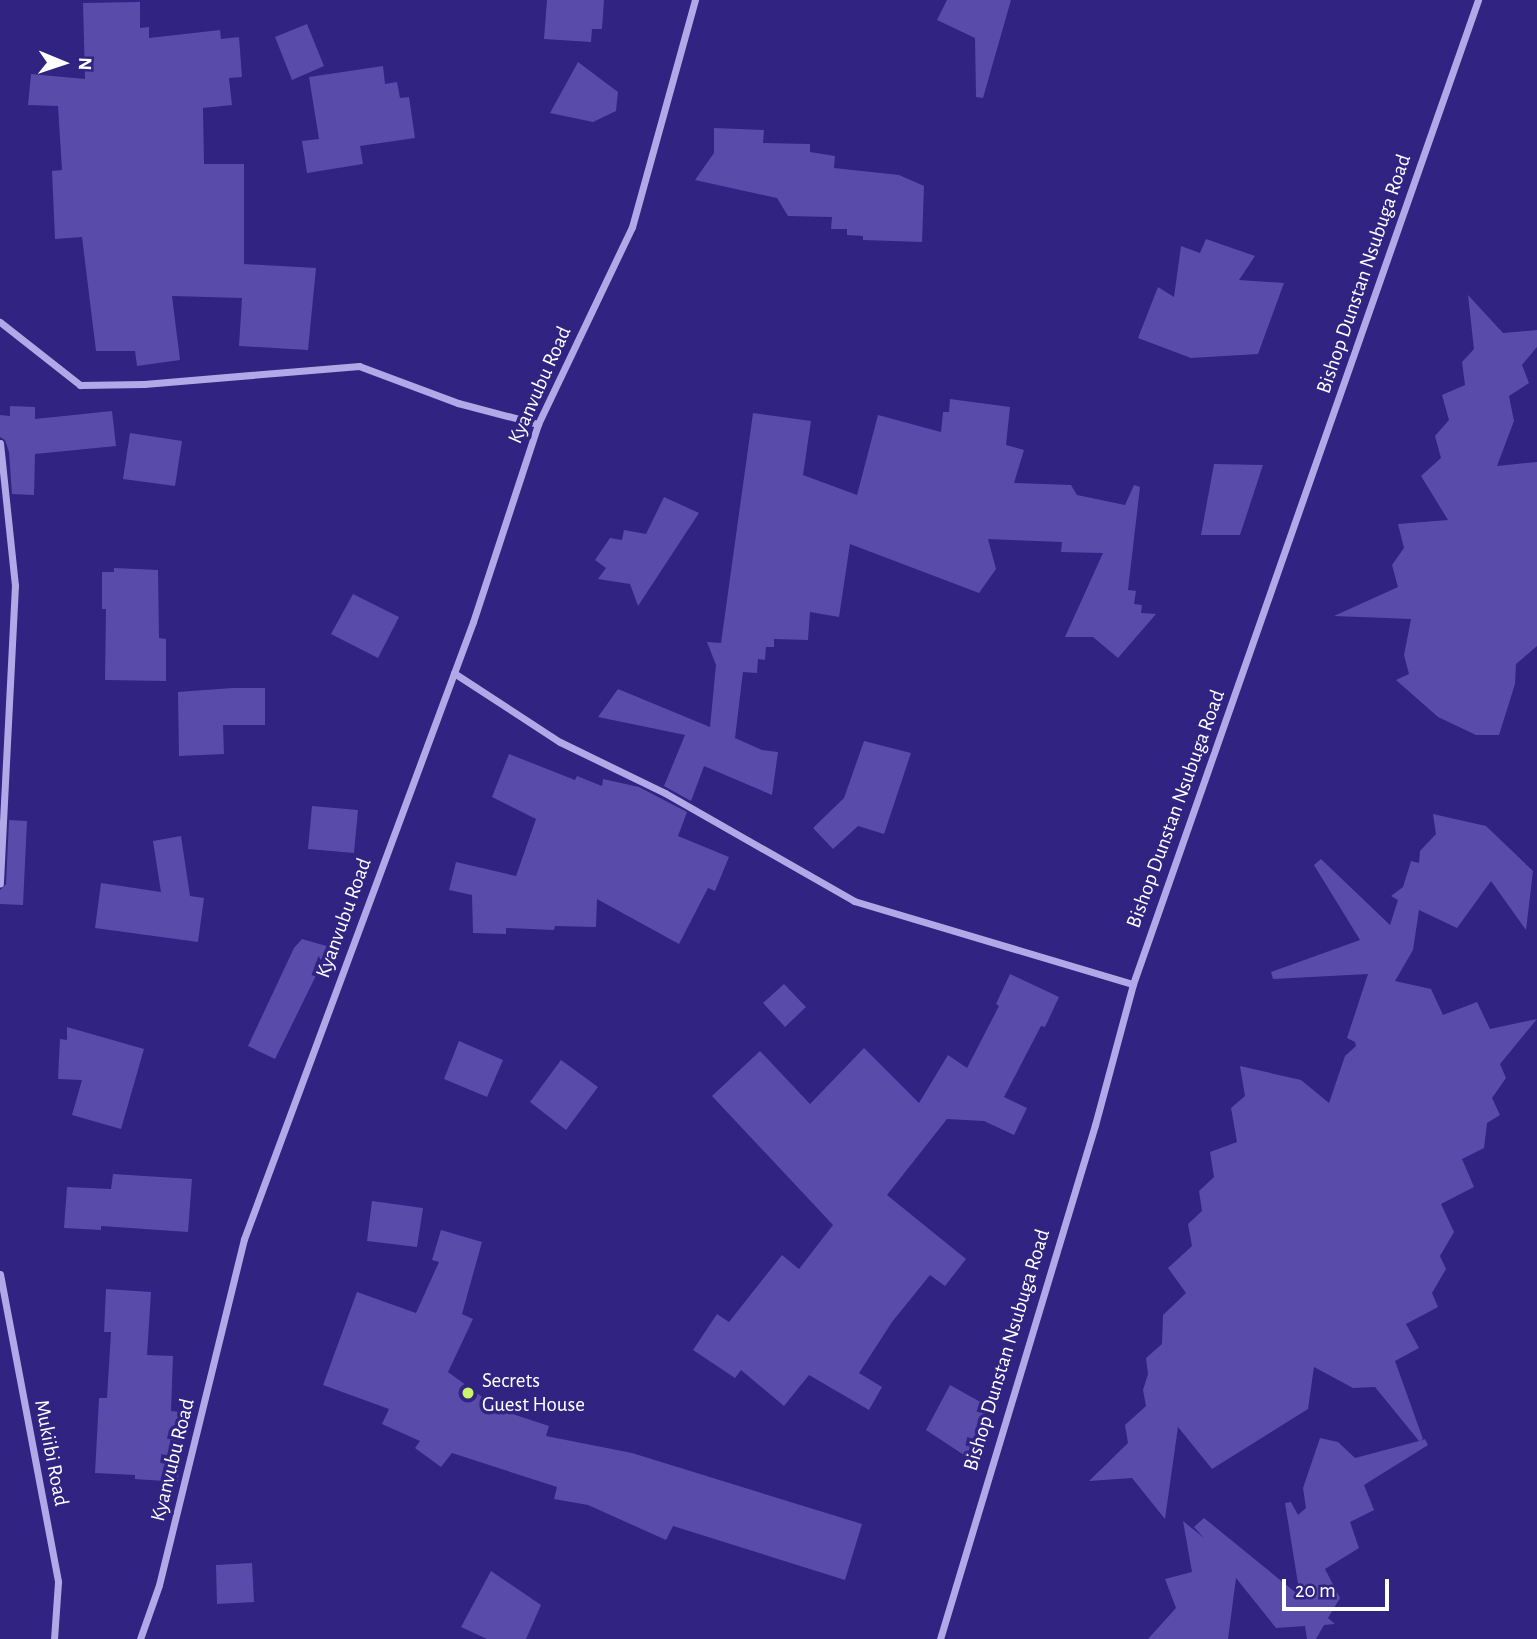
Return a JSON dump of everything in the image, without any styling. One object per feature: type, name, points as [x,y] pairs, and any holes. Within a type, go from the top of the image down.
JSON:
[{"type":"street","name":"Kyanvubu Road","points":[[140,1639],[159,1585],[244,1240],[454,673],[538,424],[632,227],[695,0]]},
{"type":"street","name":"Bishop Dunstan Nsubuga Road","points":[[940,1639],[1095,1125],[1133,984],[1478,0]]},
{"type":"street","points":[[0,322],[80,385],[144,384],[359,366],[458,403],[538,424]]},
{"type":"street","points":[[0,443],[15,585],[0,884]]},
{"type":"street","points":[[454,673],[560,742],[665,793],[854,901],[1133,984]]},
{"type":"street","name":"Mukiibi Road","points":[[0,1274],[58,1582],[54,1639]]},
{"type":"building","points":[[547,0],[604,0],[602,29],[592,29],[591,42],[544,39]]},
{"type":"building","points":[[947,0],[1011,0],[983,98],[976,97],[975,38],[937,20]]},
{"type":"building","points":[[140,2],[140,28],[149,27],[149,38],[220,30],[221,39],[239,37],[242,77],[229,78],[232,105],[203,108],[204,164],[244,164],[244,264],[316,268],[308,350],[239,346],[242,298],[172,296],[180,360],[137,366],[135,351],[96,351],[82,237],[55,239],[52,171],[62,170],[58,106],[28,105],[31,74],[85,79],[83,3]]},
{"type":"building","points":[[307,24],[324,66],[292,80],[275,37]]},
{"type":"building","points":[[578,62],[618,92],[616,111],[593,122],[550,113]]},
{"type":"building","points":[[383,66],[385,84],[397,82],[400,98],[409,97],[415,138],[360,146],[363,164],[307,173],[302,141],[319,139],[309,77]]},
{"type":"building","points":[[714,128],[764,130],[763,143],[810,144],[810,152],[835,156],[834,168],[899,175],[924,186],[922,242],[863,240],[863,236],[847,235],[847,229],[831,229],[832,217],[788,216],[777,198],[695,180],[714,153]]},
{"type":"building","points":[[1206,239],[1255,256],[1239,280],[1284,283],[1258,354],[1191,358],[1138,338],[1158,287],[1174,297],[1181,246],[1200,253]]},
{"type":"building","points":[[1468,295],[1503,333],[1537,330],[1537,347],[1522,365],[1529,383],[1509,396],[1514,421],[1497,466],[1537,462],[1537,646],[1516,664],[1515,684],[1499,735],[1476,735],[1438,717],[1396,680],[1409,674],[1404,655],[1411,619],[1334,616],[1398,587],[1392,565],[1404,548],[1398,524],[1448,520],[1421,476],[1441,458],[1435,436],[1449,420],[1442,395],[1465,385],[1462,362],[1474,349]]},
{"type":"building","points":[[950,399],[1010,407],[1006,445],[1024,450],[1014,483],[1071,485],[1077,495],[1125,505],[1134,485],[1140,487],[1128,590],[1136,591],[1134,604],[1142,605],[1141,613],[1156,614],[1118,658],[1093,637],[1065,637],[1103,553],[1061,552],[1062,542],[988,539],[996,569],[979,593],[850,544],[839,617],[810,612],[808,640],[774,639],[774,647],[766,647],[765,660],[758,659],[757,673],[743,672],[735,738],[762,750],[778,752],[772,795],[704,766],[691,801],[664,786],[685,735],[598,717],[618,689],[710,727],[716,665],[707,642],[721,643],[753,413],[811,421],[803,475],[857,495],[878,415],[941,432],[943,412],[949,412]]},
{"type":"building","points":[[10,406],[35,407],[35,419],[112,411],[116,446],[35,454],[34,495],[12,494],[9,452],[5,440],[0,437],[0,415],[10,416]]},
{"type":"building","points":[[130,433],[182,441],[175,486],[123,479]]},
{"type":"building","points":[[1214,464],[1263,465],[1240,535],[1201,535]]},
{"type":"building","points":[[664,497],[699,513],[638,606],[630,584],[598,579],[606,568],[595,560],[610,538],[622,540],[624,530],[646,534]]},
{"type":"building","points":[[114,568],[158,570],[159,638],[166,639],[166,681],[105,680],[106,609],[102,609],[102,572],[114,572]]},
{"type":"building","points":[[353,594],[399,617],[378,658],[331,634]]},
{"type":"building","points":[[265,688],[265,725],[223,725],[224,754],[179,756],[178,692]]},
{"type":"building","points":[[864,741],[911,753],[884,834],[858,826],[833,849],[813,828],[844,798]]},
{"type":"building","points":[[509,754],[575,780],[577,776],[602,786],[603,779],[639,787],[687,812],[678,836],[729,857],[715,891],[708,888],[679,944],[597,899],[596,927],[555,926],[554,930],[506,928],[506,934],[473,933],[472,895],[449,890],[456,862],[516,876],[536,819],[492,797]]},
{"type":"building","points":[[312,806],[358,810],[354,853],[308,849]]},
{"type":"building","points":[[1433,814],[1486,826],[1533,871],[1526,930],[1491,881],[1457,928],[1419,910],[1413,950],[1395,981],[1431,989],[1443,1015],[1477,1002],[1490,1029],[1537,1019],[1500,1064],[1506,1078],[1492,1098],[1500,1115],[1487,1123],[1484,1148],[1462,1159],[1474,1187],[1441,1204],[1454,1232],[1440,1256],[1446,1269],[1432,1293],[1438,1307],[1406,1324],[1419,1348],[1395,1361],[1423,1439],[1420,1441],[1425,1439],[1428,1445],[1364,1485],[1374,1510],[1350,1522],[1359,1548],[1325,1569],[1340,1598],[1328,1618],[1335,1624],[1324,1625],[1316,1639],[1307,1639],[1305,1626],[1276,1628],[1236,1578],[1228,1639],[1148,1639],[1176,1608],[1165,1579],[1192,1572],[1183,1521],[1204,1538],[1194,1527],[1204,1518],[1300,1596],[1285,1503],[1291,1502],[1298,1515],[1306,1508],[1303,1488],[1320,1438],[1338,1442],[1355,1458],[1419,1441],[1375,1387],[1353,1388],[1314,1367],[1308,1409],[1212,1469],[1178,1427],[1165,1519],[1132,1478],[1089,1481],[1128,1443],[1125,1425],[1146,1406],[1143,1390],[1148,1374],[1146,1358],[1162,1344],[1163,1315],[1186,1293],[1168,1268],[1192,1246],[1188,1224],[1202,1211],[1199,1191],[1214,1177],[1210,1152],[1237,1142],[1231,1108],[1245,1096],[1240,1066],[1301,1080],[1329,1103],[1345,1056],[1356,1046],[1355,1042],[1347,1038],[1368,974],[1273,979],[1271,972],[1360,940],[1314,865],[1321,859],[1390,925],[1398,900],[1391,896],[1403,887],[1411,861],[1419,863],[1420,851],[1436,834]]},
{"type":"building","points":[[9,820],[27,821],[23,905],[0,904],[0,890],[6,884]]},
{"type":"building","points":[[181,836],[190,896],[204,898],[198,942],[95,928],[101,883],[161,892],[153,841]]},
{"type":"building","points":[[302,939],[330,947],[275,1059],[248,1046],[294,948]]},
{"type":"building","points":[[1010,974],[1059,997],[1045,1027],[1041,1026],[1004,1097],[1027,1108],[1014,1135],[984,1121],[947,1119],[887,1195],[966,1259],[945,1286],[930,1275],[892,1322],[859,1373],[882,1387],[869,1410],[809,1375],[784,1406],[741,1370],[735,1378],[693,1350],[717,1314],[729,1322],[782,1255],[799,1269],[833,1225],[712,1096],[760,1051],[810,1104],[864,1048],[919,1103],[948,1055],[967,1068],[999,1006],[996,1004]]},
{"type":"building","points":[[784,984],[806,1007],[785,1027],[763,1003]]},
{"type":"building","points":[[67,1027],[144,1049],[121,1129],[72,1115],[82,1080],[58,1079],[60,1039],[67,1040]]},
{"type":"building","points":[[459,1041],[503,1060],[487,1097],[444,1079]]},
{"type":"building","points":[[561,1060],[598,1087],[566,1130],[530,1102]]},
{"type":"building","points":[[113,1174],[192,1179],[188,1232],[101,1226],[101,1230],[64,1228],[67,1187],[111,1189]]},
{"type":"building","points":[[372,1201],[423,1208],[417,1247],[367,1241]]},
{"type":"building","points":[[441,1230],[482,1242],[462,1314],[473,1319],[448,1372],[500,1410],[549,1426],[546,1436],[632,1453],[862,1524],[845,1580],[673,1526],[666,1540],[588,1505],[554,1499],[557,1487],[452,1453],[441,1467],[415,1448],[420,1441],[382,1424],[389,1409],[323,1385],[357,1292],[416,1313],[439,1262],[432,1260]]},
{"type":"building","points":[[106,1289],[151,1292],[147,1355],[173,1356],[171,1411],[182,1412],[178,1482],[135,1479],[135,1475],[95,1473],[99,1398],[107,1398],[111,1332],[104,1332]]},
{"type":"building","points":[[950,1385],[993,1409],[967,1457],[926,1430]]},
{"type":"building","points":[[252,1563],[254,1602],[217,1604],[216,1565]]},
{"type":"building","points":[[491,1571],[541,1605],[526,1639],[487,1639],[461,1627]]},
{"type":"place","name":"Secrets Guest House","points":[[468,1393]]}]
